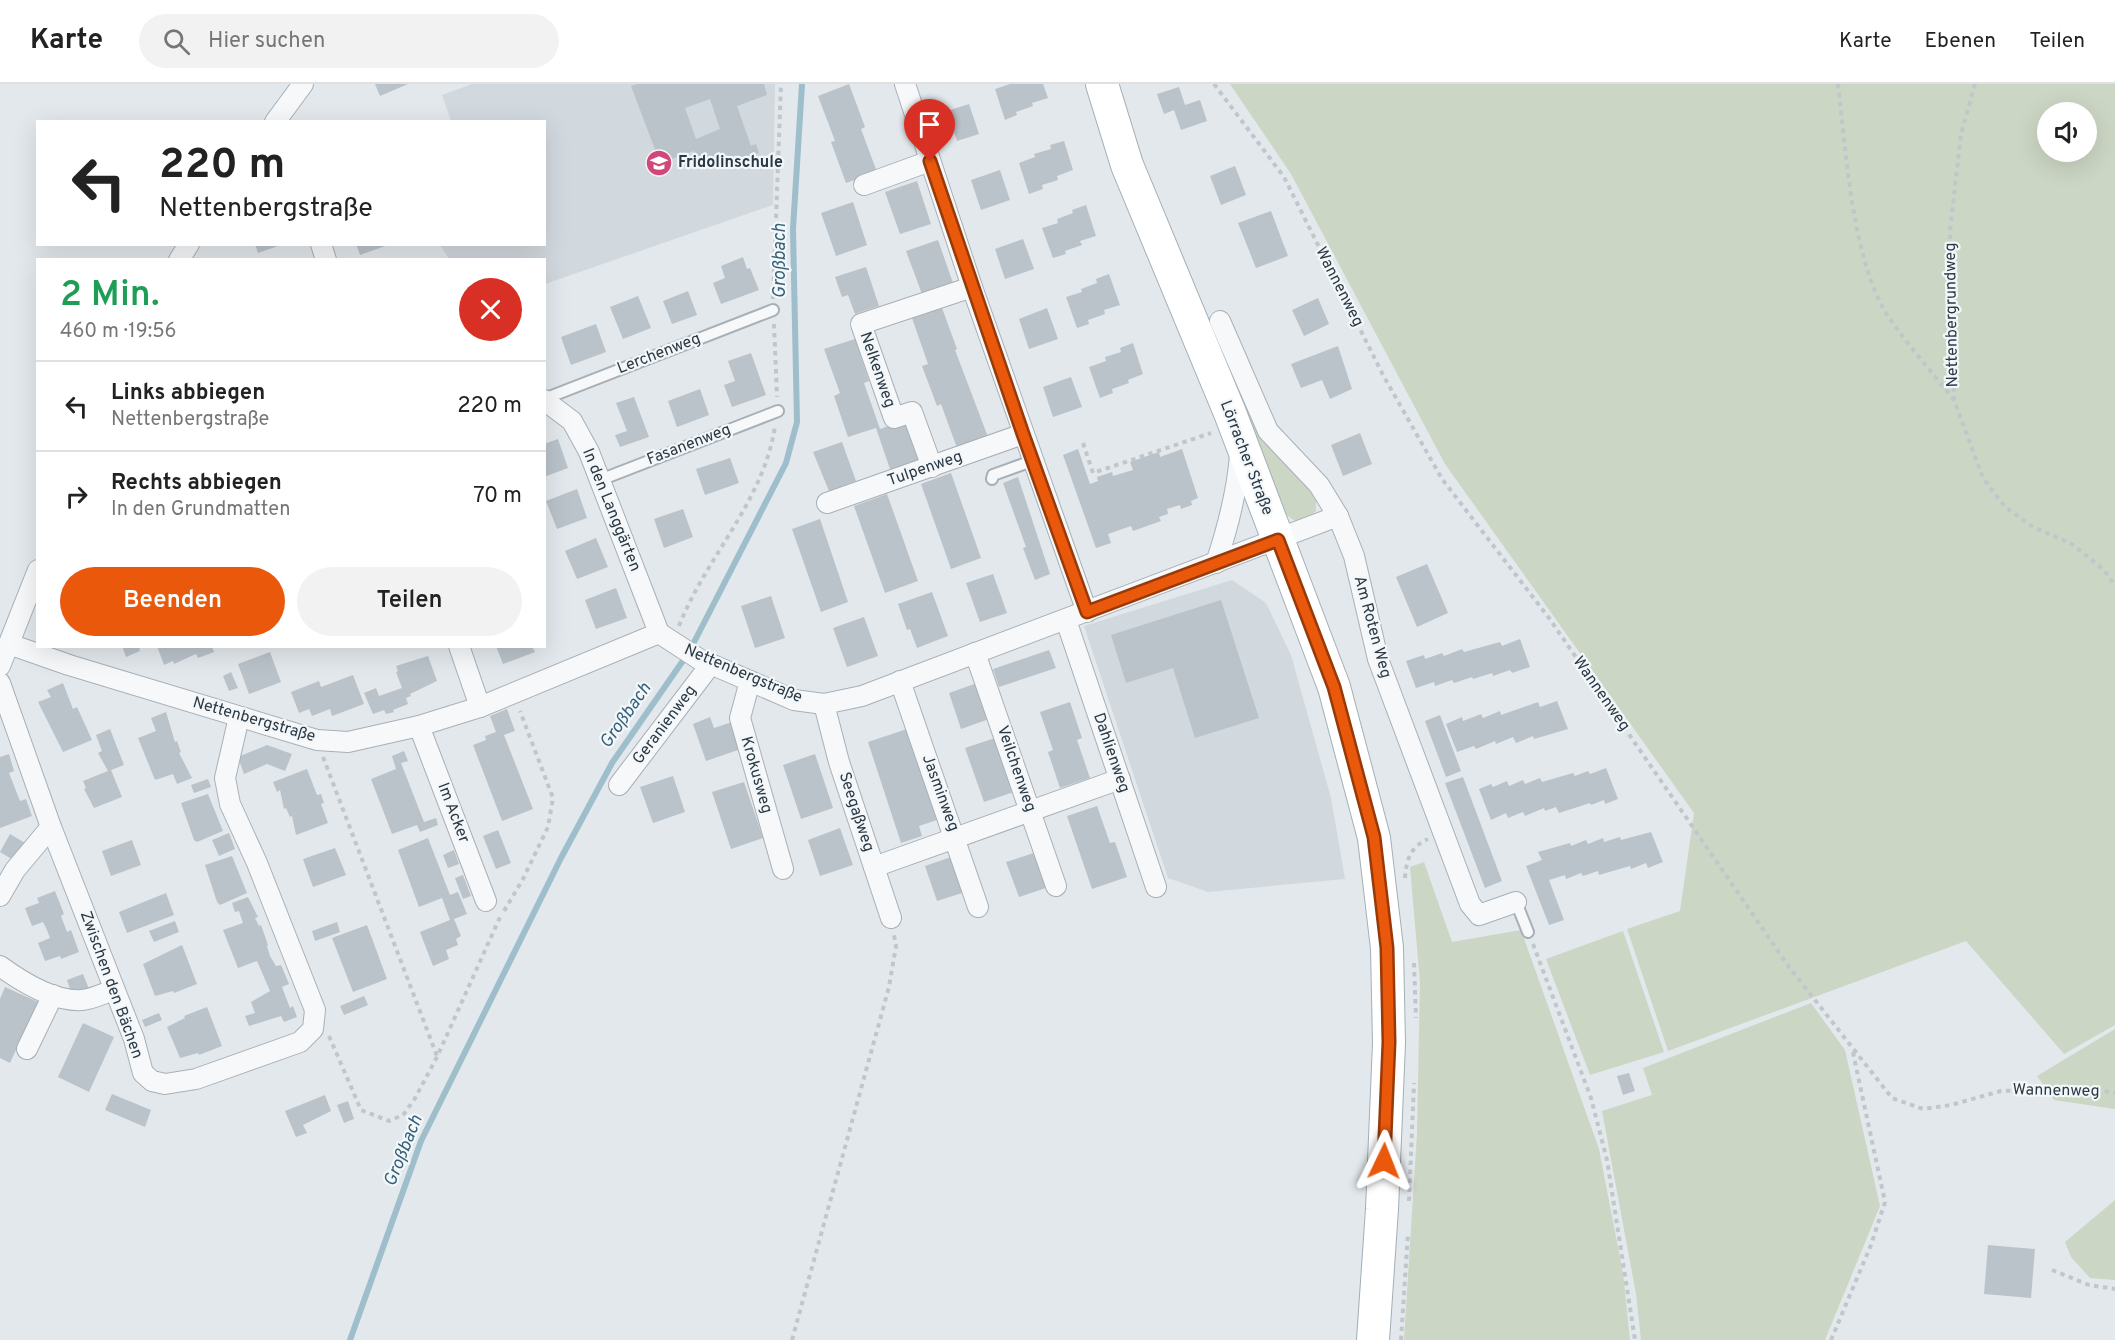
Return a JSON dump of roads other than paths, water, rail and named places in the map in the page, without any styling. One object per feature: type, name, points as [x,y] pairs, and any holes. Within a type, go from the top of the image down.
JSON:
[{"type":"main road","name":"Lörracher Straße","points":[[1102,84],[1127,165],[1228,438],[1278,540],[1334,687],[1375,849],[1387,948],[1389,1042],[1382,1209],[1373,1340]]},
{"type":"street","points":[[276,120],[303,84]]},
{"type":"street","points":[[905,84],[972,288],[1087,612]]},
{"type":"street","points":[[864,185],[930,161]]},
{"type":"street","name":"Nelkenweg","points":[[932,467],[912,412],[894,418],[861,324],[972,288]]},
{"type":"street","name":"Am Roten Weg","points":[[1220,321],[1268,431],[1319,485],[1338,516],[1354,556],[1378,659],[1470,903],[1479,915],[1516,902]]},
{"type":"street","name":"In den Langgärten","points":[[546,401],[572,421],[589,452],[665,638]]},
{"type":"street","name":"Tulpenweg","points":[[827,503],[1023,434]]},
{"type":"street","points":[[1216,563],[1238,484],[1228,438]]},
{"type":"street","name":"Nettenbergstraße","points":[[9,644],[69,665],[317,740],[348,742],[419,726],[480,707],[513,692],[665,638],[705,661],[794,700],[824,704],[862,696],[1338,516]]},
{"type":"street","points":[[0,666],[36,575]]},
{"type":"street","name":"Dahlienweg","points":[[1066,620],[1156,887]]},
{"type":"street","points":[[460,648],[480,707]]},
{"type":"street","name":"Veilchenweg","points":[[975,653],[1056,886]]},
{"type":"street","name":"Geranienweg","points":[[619,785],[705,661]]},
{"type":"street","name":"Krokusweg","points":[[750,681],[740,718],[783,869]]},
{"type":"street","name":"Jasminweg","points":[[900,681],[978,907]]},
{"type":"street","name":"Zwischen den Bächen","points":[[0,683],[51,827],[134,1039],[143,1073],[152,1081],[165,1084],[196,1079],[290,1046],[300,1042],[313,1029],[315,1010],[257,863],[230,804],[225,778],[239,717]]},
{"type":"street","name":"Seegaßweg","points":[[824,704],[839,762],[891,918]]},
{"type":"street","name":"Im Acker","points":[[419,726],[486,900]]},
{"type":"street","points":[[874,867],[1120,779]]},
{"type":"street","points":[[0,897],[15,870],[51,827]]},
{"type":"street","points":[[0,966],[53,995],[82,1000],[114,990]]},
{"type":"street","points":[[27,1049],[53,995]]},
{"type":"lane","name":"Lerchenweg","points":[[546,398],[773,310]]},
{"type":"lane","name":"Fasanenweg","points":[[600,480],[778,411]]},
{"type":"lane","points":[[992,479],[993,475],[1032,461]]},
{"type":"lane","points":[[1516,902],[1528,932]]},
{"type":"waterway","name":"Großbach","points":[[350,1340],[421,1141],[561,858],[612,763],[689,652],[786,463],[797,422],[793,229],[802,84]]},
{"type":"place","name":"Fridolinschule","points":[[659,163]]}]
